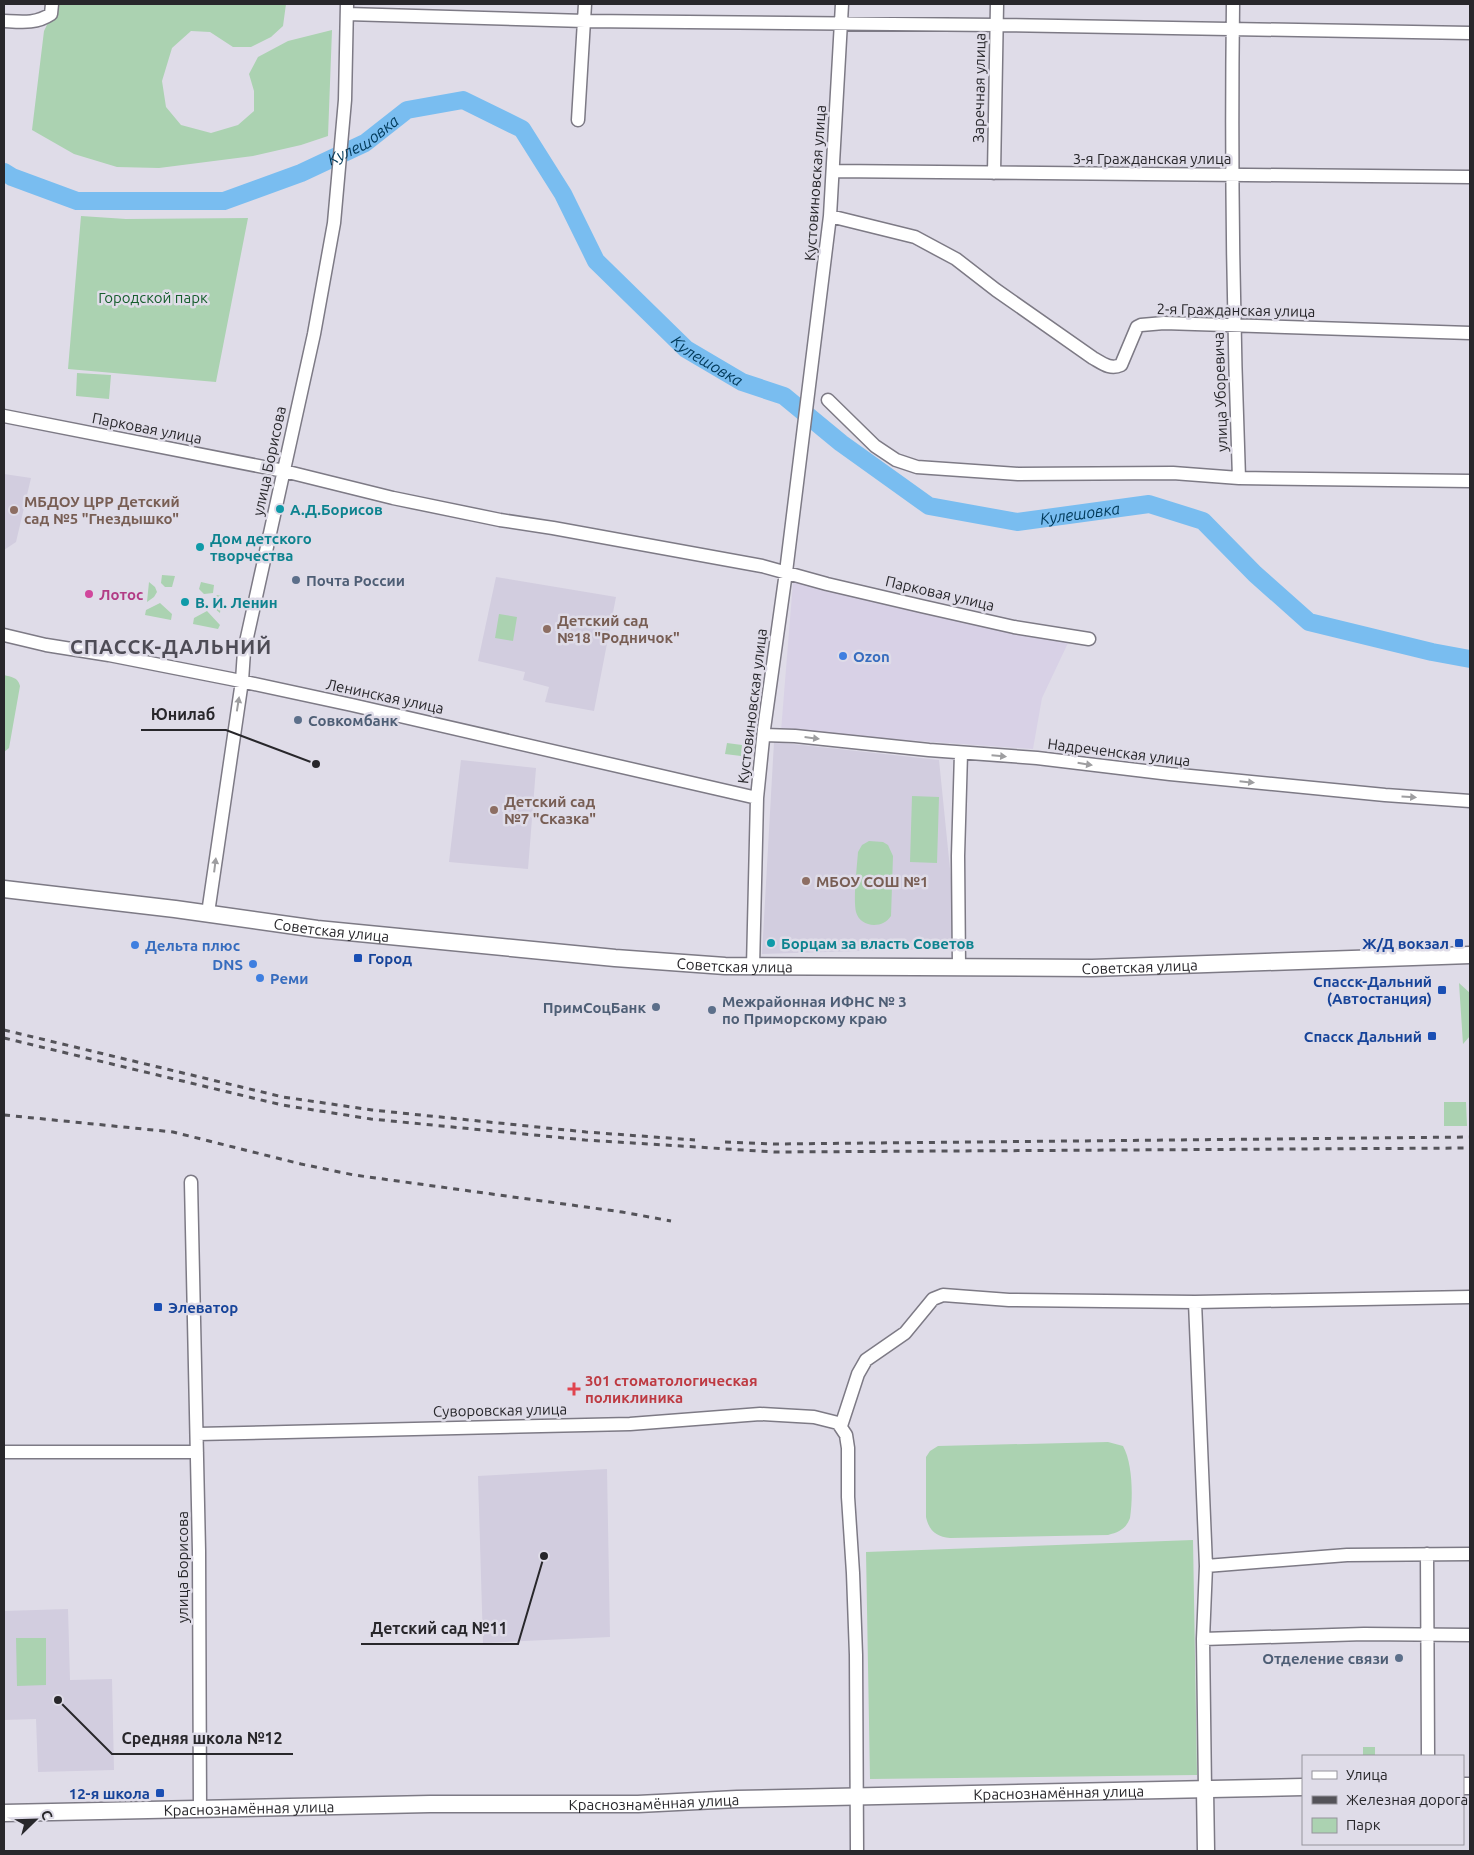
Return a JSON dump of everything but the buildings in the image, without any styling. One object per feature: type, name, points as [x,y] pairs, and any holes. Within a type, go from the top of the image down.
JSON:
[{"type":"main road","name":"Советская улица","points":[[4,889],[317,928],[709,965],[753,967],[1092,968],[1470,955]]},
{"type":"main road","name":"Краснознамённая улица","points":[[4,1813],[430,1804],[638,1804],[738,1799],[1302,1788]]},
{"type":"main road","points":[[1205,1790],[1206,1851]]},
{"type":"street","points":[[578,120],[586,4]]},
{"type":"street","name":"Кустовиновская улица","points":[[753,967],[757,798],[830,216],[842,4]]},
{"type":"street","name":"Заречная улица","points":[[994,173],[997,4]]},
{"type":"street","name":"улица Уборевича","points":[[1233,4],[1232,175],[1239,478]]},
{"type":"street","points":[[4,21],[33,22],[42,20],[52,9]]},
{"type":"street","points":[[347,9],[585,20],[1470,33]]},
{"type":"street","name":"улица Борисова","points":[[208,913],[242,682],[244,651],[314,334],[334,223],[345,100],[347,9]]},
{"type":"street","name":"3-я Гражданская улица","points":[[833,171],[1470,177]]},
{"type":"street","name":"2-я Гражданская улица","points":[[830,216],[914,237],[956,259],[996,290],[1093,358],[1115,368],[1121,365],[1134,330],[1141,325],[1164,323],[1470,333]]},
{"type":"street","points":[[828,400],[875,446],[896,460],[910,466],[1018,474],[1173,473],[1239,478],[1470,481]]},
{"type":"street","name":"Парковая улица","points":[[4,416],[284,471],[393,498],[500,520],[724,558],[1014,627],[1089,639]]},
{"type":"street","name":"Ленинская улица","points":[[4,635],[46,645],[109,654],[458,728],[757,798]]},
{"type":"street","name":"Надреченская улица","points":[[764,735],[795,736],[961,753],[1044,759],[1161,774],[1384,795],[1470,801]]},
{"type":"street","points":[[959,967],[958,856],[961,753]]},
{"type":"street","name":"улица Борисова","points":[[191,1182],[199,1551],[200,1810]]},
{"type":"street","points":[[857,1851],[856,1655],[853,1573],[848,1497],[848,1448],[846,1434],[841,1426],[858,1374],[866,1360],[905,1332],[933,1299],[943,1295],[1009,1300],[1195,1302],[1470,1297]]},
{"type":"street","points":[[1195,1302],[1206,1566],[1203,1639],[1205,1790]]},
{"type":"street","name":"Суворовская улица","points":[[197,1434],[630,1424],[760,1414],[814,1417],[829,1420],[841,1426]]},
{"type":"street","points":[[4,1452],[197,1452]]},
{"type":"street","points":[[1426,1554],[1428,1755]]},
{"type":"street","points":[[1206,1566],[1347,1555],[1470,1554]]},
{"type":"street","points":[[1203,1639],[1364,1634],[1470,1635]]},
{"type":"shaded area","name":"МБДОУ ЦРР Детский сад №5 \"Гнездышко\"","points":[[4,474],[31,478],[16,542],[4,550]]},
{"type":"shaded area","name":"Детский сад №18 \"Родничок\"","points":[[496,577],[616,597],[594,711],[545,702],[549,687],[523,680],[525,672],[478,661]]},
{"type":"shaded area","points":[[793,582],[1068,643],[1042,698],[1033,749],[781,731]]},
{"type":"shaded area","points":[[774,742],[939,760],[958,948],[762,954]]},
{"type":"shaded area","name":"Детский сад №7 \"Сказка\"","points":[[461,760],[536,768],[528,869],[449,862]]},
{"type":"shaded area","points":[[607,1469],[610,1637],[483,1643],[478,1476]]},
{"type":"shaded area","points":[[68,1609],[70,1680],[112,1679],[114,1770],[38,1772],[36,1719],[4,1720],[4,1611]]},
{"type":"green space","points":[[57,4],[286,4],[283,26],[271,37],[251,47],[233,47],[210,32],[191,31],[172,48],[162,81],[166,107],[181,125],[211,133],[238,125],[254,111],[254,91],[249,74],[258,57],[288,41],[332,30],[328,136],[301,145],[253,156],[159,168],[117,167],[74,154],[32,130],[44,31]]},
{"type":"green space","name":"Городской парк","points":[[81,216],[126,219],[248,218],[216,382],[68,369]]},
{"type":"green space","points":[[77,373],[111,375],[109,399],[76,396]]},
{"type":"green space","points":[[162,575],[175,576],[172,587],[165,587],[161,583]]},
{"type":"green space","points":[[149,582],[155,587],[157,592],[147,602]]},
{"type":"green space","points":[[201,582],[214,585],[213,593],[204,594],[199,589]]},
{"type":"green space","points":[[217,595],[222,596],[220,613],[211,602]]},
{"type":"green space","points":[[160,603],[172,614],[171,620],[145,615],[146,610]]},
{"type":"green space","points":[[207,611],[220,625],[218,629],[193,624],[194,618]]},
{"type":"green space","points":[[499,614],[517,617],[513,641],[495,638]]},
{"type":"green space","points":[[4,675],[16,679],[20,686],[9,748],[4,752]]},
{"type":"green space","points":[[727,743],[742,745],[741,756],[725,754]]},
{"type":"green space","points":[[912,796],[939,797],[937,863],[910,862]]},
{"type":"green space","points":[[869,841],[883,842],[888,845],[893,856],[891,916],[886,921],[877,925],[871,925],[860,920],[855,906],[858,852],[862,845]]},
{"type":"green space","points":[[1459,983],[1470,993],[1470,1036],[1463,1044]]},
{"type":"green space","points":[[1444,1102],[1466,1102],[1467,1126],[1444,1126]]},
{"type":"green space","points":[[1108,1442],[1123,1446],[1129,1462],[1132,1491],[1130,1518],[1119,1531],[1108,1535],[950,1538],[937,1535],[929,1526],[926,1517],[926,1457],[930,1451],[938,1446]]},
{"type":"green space","points":[[1193,1540],[1197,1775],[870,1779],[866,1552]]},
{"type":"green space","points":[[16,1638],[46,1638],[46,1685],[17,1686]]},
{"type":"green space","points":[[1363,1747],[1375,1747],[1375,1755],[1363,1755]]},
{"type":"waterway","name":"Кулешовка","points":[[4,172],[12,177],[77,201],[224,201],[301,173],[365,143],[407,110],[463,100],[522,129],[563,194],[596,261],[686,349],[742,382],[784,396],[841,443],[929,506],[1017,522],[1149,504],[1203,521],[1255,574],[1309,622],[1432,652],[1470,659]]},
{"type":"railway","points":[[4,1030],[283,1097],[372,1110],[586,1132],[695,1140]]},
{"type":"railway","points":[[4,1038],[282,1105],[371,1119],[585,1140],[775,1152],[1470,1148]]},
{"type":"railway","points":[[4,1115],[173,1132],[301,1164],[354,1175],[622,1212],[671,1221]]},
{"type":"railway","points":[[725,1142],[775,1144],[1470,1137]]},
{"type":"place","name":"А.Д.Борисов","points":[[280,509]]},
{"type":"place","name":"МБДОУ ЦРР Детский сад №5 \"Гнездышко\"","points":[[14,510]]},
{"type":"place","name":"Дом детского творчества","points":[[200,547]]},
{"type":"place","name":"Почта России","points":[[296,580]]},
{"type":"place","name":"Лотос","points":[[89,594]]},
{"type":"place","name":"В. И. Ленин","points":[[185,602]]},
{"type":"place","name":"Детский сад №18 \"Родничок\"","points":[[547,629]]},
{"type":"place","name":"Ozon","points":[[843,656]]},
{"type":"place","name":"Совкомбанк","points":[[298,720]]},
{"type":"place","name":"Юнилаб","points":[[316,764]]},
{"type":"place","name":"Детский сад №7 \"Сказка\"","points":[[494,810]]},
{"type":"place","name":"МБОУ СОШ №1","points":[[806,881]]},
{"type":"place","name":"Борцам за власть Советов","points":[[771,943]]},
{"type":"place","name":"Ж/Д вокзал","points":[[1459,943]]},
{"type":"place","name":"Дельта плюс","points":[[135,945]]},
{"type":"place","name":"Город","points":[[358,958]]},
{"type":"place","name":"DNS","points":[[253,964]]},
{"type":"place","name":"Реми","points":[[260,978]]},
{"type":"place","name":"Спасск-Дальний (Автостанция)","points":[[1442,990]]},
{"type":"place","name":"ПримСоцБанк","points":[[656,1007]]},
{"type":"place","name":"Межрайонная ИФНС № 3 по Приморскому краю","points":[[712,1010]]},
{"type":"place","name":"Спасск Дальний","points":[[1432,1036]]},
{"type":"place","name":"Элеватор","points":[[158,1307]]},
{"type":"place","name":"301 стоматологическая поликлиника","points":[[574,1389]]},
{"type":"place","name":"Детский сад №11","points":[[544,1556]]},
{"type":"place","name":"Отделение связи","points":[[1399,1658]]},
{"type":"place","name":"Средняя школа №12","points":[[58,1700]]},
{"type":"place","name":"12-я школа","points":[[160,1793]]},
{"type":"district","name":"СПАССК-ДАЛЬНИЙ","points":[[171,646]]}]
